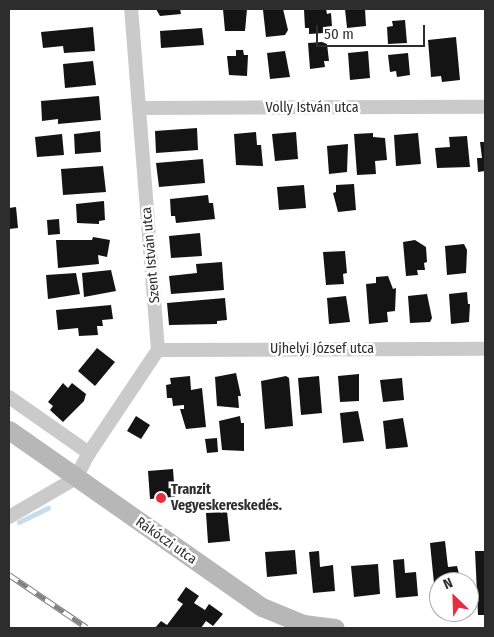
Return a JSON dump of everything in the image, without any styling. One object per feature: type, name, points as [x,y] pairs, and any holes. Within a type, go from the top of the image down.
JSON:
[{"type":"main road","name":"Rákóczi utca","points":[[9,430],[262,607],[303,624],[335,628]]},
{"type":"street","name":"Szent István utca","points":[[131,9],[158,350]]},
{"type":"street","name":"Volly István utca","points":[[139,108],[485,107]]},
{"type":"street","name":"Ujhelyi József utca","points":[[158,350],[485,349]]},
{"type":"street","points":[[9,517],[29,508],[76,478],[88,453],[158,350]]},
{"type":"street","points":[[9,397],[88,453]]},
{"type":"building","points":[[156,9],[180,9],[181,14],[160,16]]},
{"type":"building","points":[[223,9],[247,9],[245,31],[225,31]]},
{"type":"building","points":[[283,9],[288,30],[285,35],[266,37],[263,10]]},
{"type":"building","points":[[326,9],[327,14],[331,13],[332,26],[324,27],[324,33],[309,34],[309,28],[305,28],[304,10]]},
{"type":"building","points":[[345,9],[365,9],[366,26],[347,28]]},
{"type":"building","points":[[405,20],[407,43],[388,44],[387,27],[393,26],[392,21]]},
{"type":"building","points":[[93,27],[95,51],[64,53],[63,46],[43,48],[41,32]]},
{"type":"building","points":[[202,28],[204,45],[161,48],[160,31]]},
{"type":"building","points":[[456,37],[460,80],[442,82],[441,76],[431,77],[428,40]]},
{"type":"building","points":[[322,42],[327,44],[329,61],[324,61],[325,67],[310,69],[308,43]]},
{"type":"building","points":[[236,50],[243,50],[244,55],[248,55],[247,76],[229,75],[227,56],[236,56]]},
{"type":"building","points":[[285,51],[290,77],[270,79],[267,53]]},
{"type":"building","points":[[368,51],[370,78],[350,80],[348,53]]},
{"type":"building","points":[[408,53],[410,75],[397,77],[396,71],[390,72],[388,55]]},
{"type":"building","points":[[93,61],[96,85],[65,88],[63,64]]},
{"type":"building","points":[[99,96],[101,120],[58,124],[58,119],[42,121],[41,101]]},
{"type":"building","points":[[197,128],[198,150],[156,153],[155,131]]},
{"type":"building","points":[[100,131],[101,152],[75,154],[74,134]]},
{"type":"building","points":[[256,132],[257,145],[261,145],[263,166],[236,165],[234,134]]},
{"type":"building","points":[[296,132],[298,159],[275,161],[272,134]]},
{"type":"building","points":[[373,133],[373,137],[385,138],[387,160],[375,161],[376,174],[357,175],[354,134]]},
{"type":"building","points":[[418,133],[421,164],[396,166],[394,135]]},
{"type":"building","points":[[62,134],[64,155],[37,157],[35,137]]},
{"type":"building","points":[[467,136],[470,167],[437,168],[435,148],[450,147],[449,137]]},
{"type":"building","points":[[480,142],[485,142],[485,171],[478,172],[477,158],[482,158]]},
{"type":"building","points":[[348,144],[347,172],[329,174],[327,146]]},
{"type":"building","points":[[203,159],[205,183],[159,187],[156,163]]},
{"type":"building","points":[[103,166],[106,192],[63,195],[61,169]]},
{"type":"building","points":[[354,184],[356,210],[338,212],[333,193],[336,192],[336,185]]},
{"type":"building","points":[[304,185],[306,208],[279,210],[277,187]]},
{"type":"building","points":[[208,195],[209,203],[213,203],[215,219],[176,223],[175,216],[171,216],[170,199]]},
{"type":"building","points":[[104,201],[105,220],[99,221],[99,224],[77,223],[76,204]]},
{"type":"building","points":[[16,207],[18,228],[9,229],[9,208]]},
{"type":"building","points":[[59,219],[60,234],[48,235],[47,220]]},
{"type":"building","points":[[200,233],[202,256],[171,258],[169,236]]},
{"type":"building","points":[[93,237],[110,240],[107,257],[98,255],[99,264],[58,268],[56,240],[92,240]]},
{"type":"building","points":[[415,240],[426,247],[427,262],[424,263],[425,270],[417,270],[418,275],[406,276],[403,242]]},
{"type":"building","points":[[464,244],[467,250],[466,273],[447,275],[445,246]]},
{"type":"building","points":[[345,251],[347,273],[343,274],[344,284],[326,285],[323,252]]},
{"type":"building","points":[[222,262],[224,290],[171,294],[169,276],[197,273],[196,264]]},
{"type":"building","points":[[111,270],[116,291],[84,297],[82,273]]},
{"type":"building","points":[[76,273],[80,294],[48,299],[46,275]]},
{"type":"building","points":[[388,276],[393,289],[396,288],[395,311],[387,312],[388,322],[369,324],[366,284],[376,283],[376,277]]},
{"type":"building","points":[[467,292],[468,304],[470,304],[469,322],[451,324],[449,294]]},
{"type":"building","points":[[427,294],[432,318],[430,322],[410,323],[408,296]]},
{"type":"building","points":[[346,296],[350,322],[329,324],[327,298]]},
{"type":"building","points":[[225,298],[227,320],[217,321],[217,324],[169,325],[167,303]]},
{"type":"building","points":[[111,305],[113,319],[102,320],[103,326],[97,326],[98,335],[79,336],[78,328],[58,330],[56,310]]},
{"type":"building","points":[[97,348],[115,362],[95,386],[78,371]]},
{"type":"building","points":[[236,373],[241,396],[238,396],[239,408],[217,406],[215,377]]},
{"type":"building","points":[[359,374],[359,401],[340,402],[338,376]]},
{"type":"building","points":[[190,376],[191,390],[202,388],[206,427],[186,429],[180,409],[184,409],[184,405],[173,406],[172,398],[167,398],[166,385],[171,384],[170,378]]},
{"type":"building","points":[[286,376],[289,378],[293,426],[265,429],[261,381]]},
{"type":"building","points":[[319,376],[322,413],[301,415],[298,378]]},
{"type":"building","points":[[402,378],[404,400],[383,402],[380,380]]},
{"type":"building","points":[[63,383],[68,388],[72,383],[86,394],[84,401],[63,422],[50,410],[53,406],[48,402]]},
{"type":"building","points":[[358,411],[364,441],[343,443],[340,413]]},
{"type":"building","points":[[136,416],[150,425],[141,439],[127,431]]},
{"type":"building","points":[[240,416],[241,423],[244,423],[244,451],[222,450],[219,421]]},
{"type":"building","points":[[403,418],[408,447],[386,449],[383,421]]},
{"type":"building","points":[[217,438],[218,452],[207,453],[205,439]]},
{"type":"building","points":[[173,469],[175,497],[150,499],[148,471]]},
{"type":"building","points":[[227,511],[230,541],[208,543],[206,513]]},
{"type":"building","points":[[445,541],[448,567],[457,566],[458,572],[433,572],[430,543]]},
{"type":"building","points":[[295,550],[297,574],[267,577],[265,552]]},
{"type":"building","points":[[319,551],[320,567],[333,565],[335,591],[313,593],[309,552]]},
{"type":"building","points":[[475,551],[485,551],[485,615],[479,615],[479,572],[476,572]]},
{"type":"building","points":[[404,559],[405,573],[416,572],[418,596],[396,598],[393,560]]},
{"type":"building","points":[[378,564],[380,594],[354,597],[351,566]]},
{"type":"building","points":[[186,587],[199,596],[194,603],[205,610],[209,604],[223,614],[213,626],[206,621],[201,628],[155,628],[161,621],[167,625],[183,604],[177,600]]},
{"type":"waterway","points":[[19,522],[48,508]]},
{"type":"railway","points":[[9,575],[87,628]]},
{"type":"place","name":"Tranzit Vegyeskereskedés.","points":[[161,498]]}]
